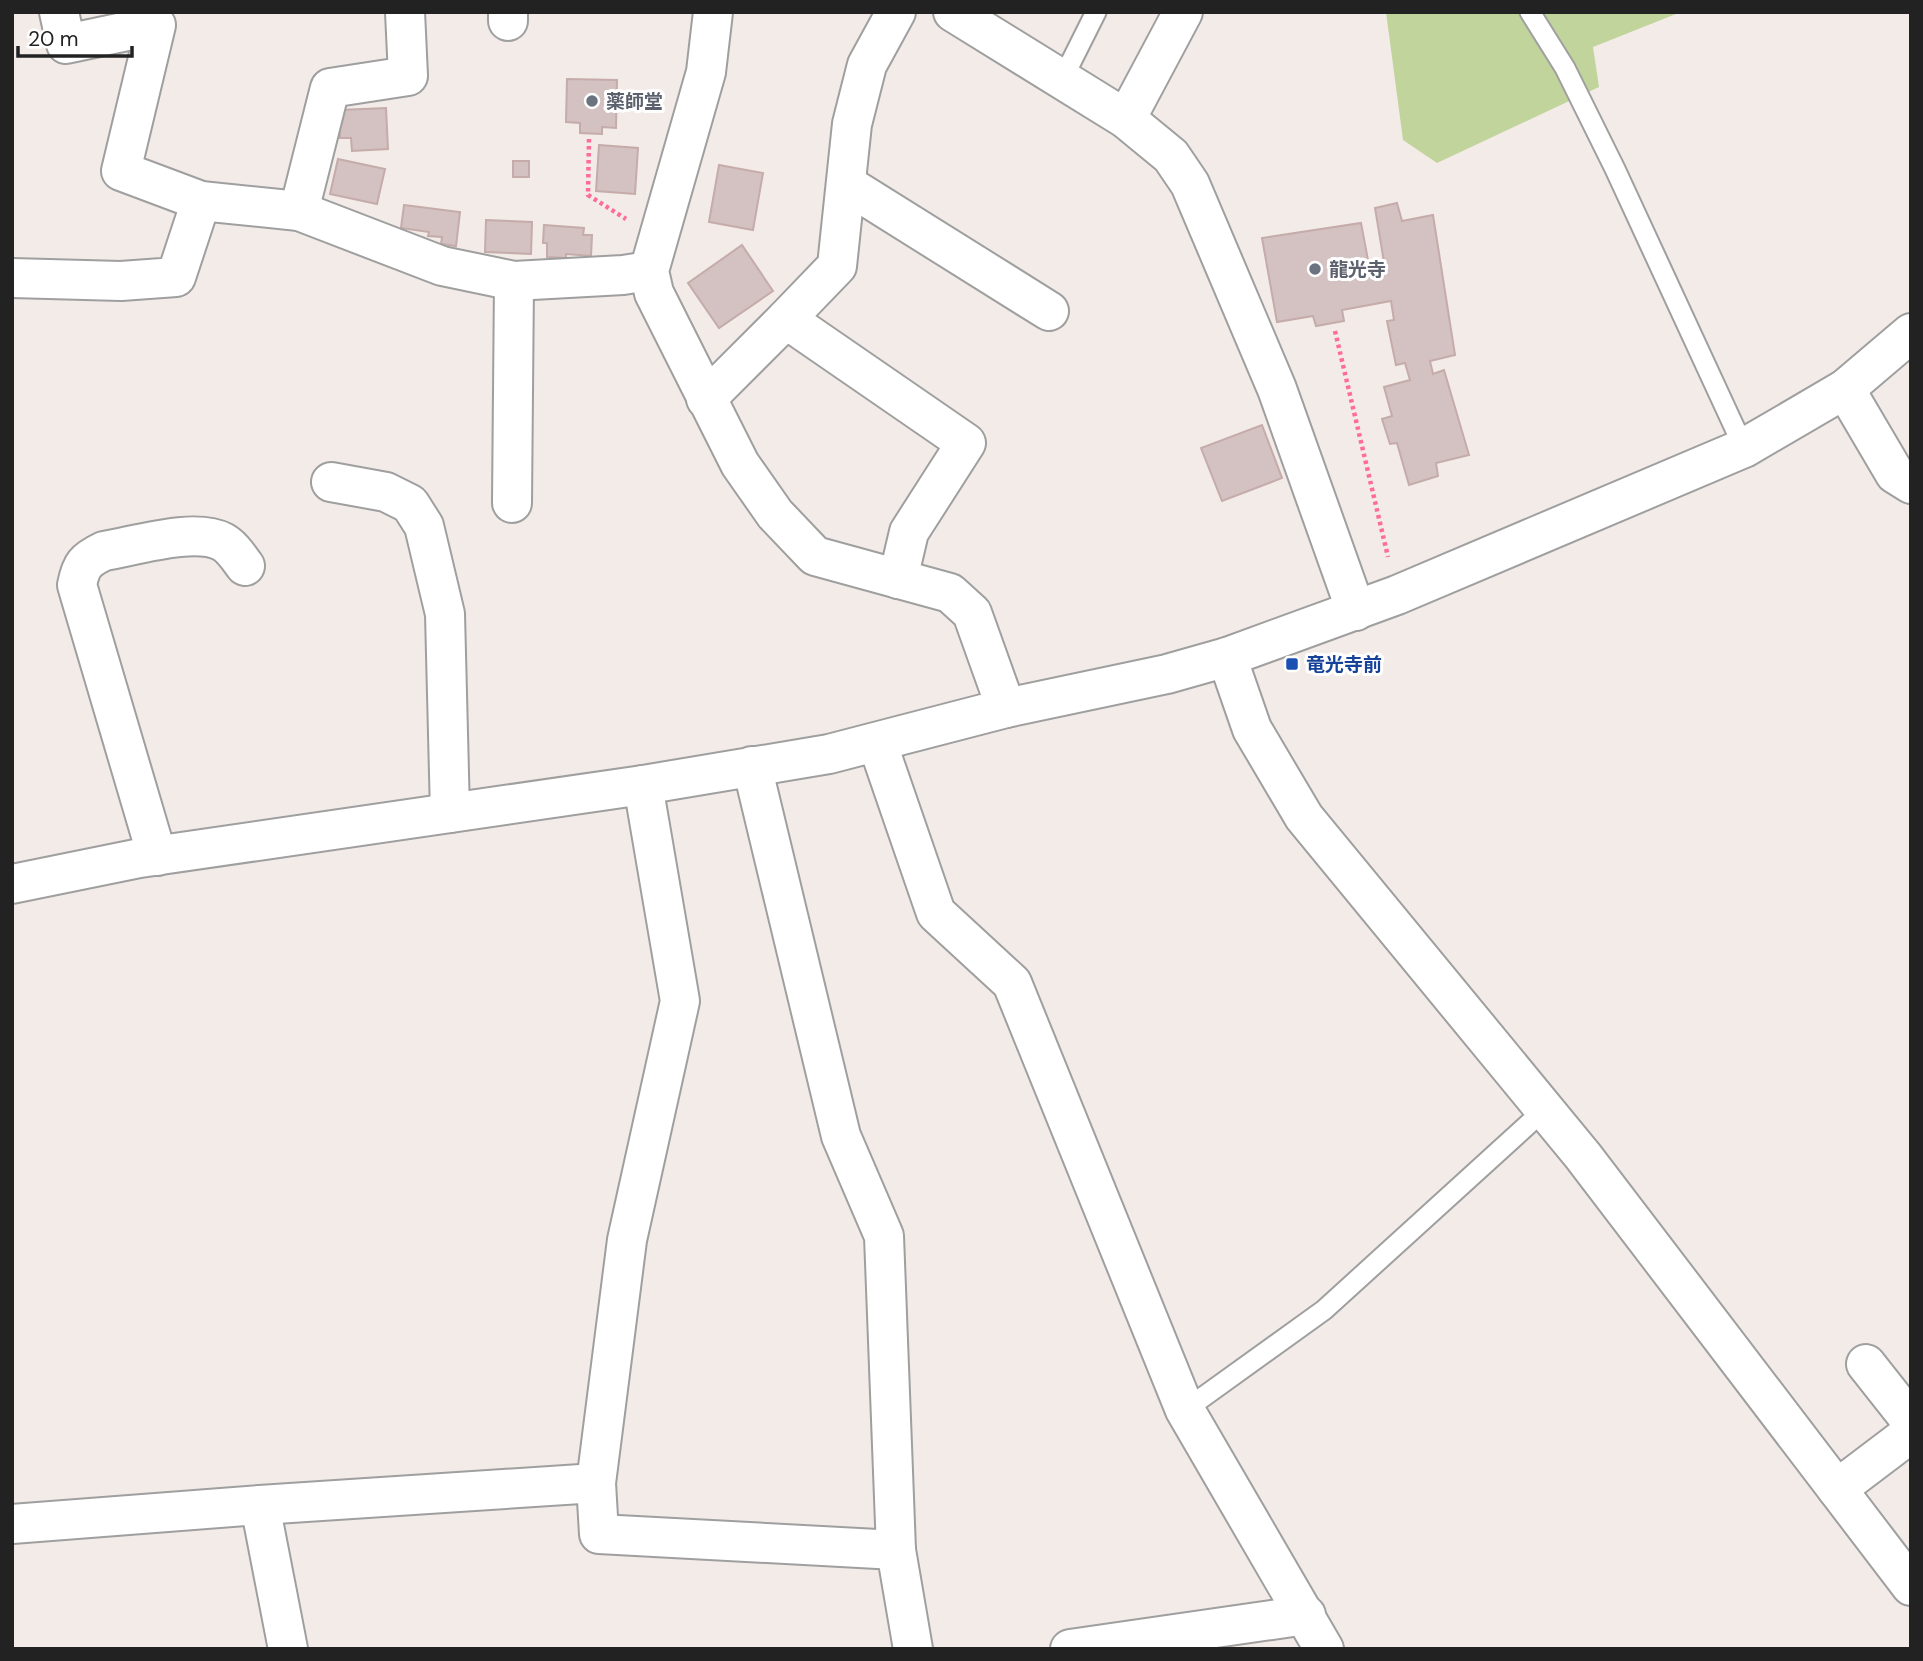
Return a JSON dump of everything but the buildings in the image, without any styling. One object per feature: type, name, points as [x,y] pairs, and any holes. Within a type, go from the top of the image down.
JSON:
[{"type":"street","points":[[60,12],[66,44],[156,25],[121,171],[201,201],[299,211],[442,266],[514,281],[649,271]]},
{"type":"street","points":[[299,211],[330,88],[408,76],[405,12]]},
{"type":"street","points":[[713,12],[706,72],[649,271],[654,293],[740,464],[775,514],[815,556],[950,593],[972,613],[1006,708]]},
{"type":"street","points":[[706,399],[836,266],[852,124],[867,65],[896,12]]},
{"type":"street","points":[[953,12],[1126,119],[1171,156],[1190,184],[1277,389],[1356,611]]},
{"type":"street","points":[[1126,119],[1183,12]]},
{"type":"street","points":[[846,184],[1049,311]]},
{"type":"street","points":[[12,278],[121,281],[176,277],[201,201]]},
{"type":"street","points":[[512,503],[514,281]]},
{"type":"street","points":[[786,319],[966,443],[909,533],[898,579]]},
{"type":"street","points":[[12,884],[157,856],[643,785],[828,754],[1006,708],[1167,674],[1227,657],[1397,596],[1744,449],[1844,389],[1911,333]]},
{"type":"street","points":[[1844,389],[1895,474],[1911,484]]},
{"type":"street","points":[[331,482],[386,492],[410,503],[424,526],[445,614],[450,813]]},
{"type":"street","points":[[157,856],[77,585],[80,568],[91,557],[104,551],[190,536],[214,538],[226,544],[245,566]]},
{"type":"street","points":[[1227,657],[1252,729],[1304,817],[1583,1156],[1911,1586]]},
{"type":"street","points":[[877,742],[936,913],[1012,983],[1185,1409],[1324,1649]]},
{"type":"street","points":[[752,766],[841,1136],[884,1236],[897,1550],[913,1649]]},
{"type":"street","points":[[643,785],[680,1001],[626,1240],[596,1483],[599,1534],[897,1550]]},
{"type":"street","points":[[1866,1364],[1911,1421]]},
{"type":"street","points":[[1837,1489],[1911,1433]]},
{"type":"street","points":[[12,1524],[596,1483]]},
{"type":"street","points":[[260,1505],[288,1649]]},
{"type":"street","points":[[1070,1649],[1306,1615]]},
{"type":"lane","points":[[1062,80],[1096,12]]},
{"type":"lane","points":[[1531,12],[1565,68],[1604,147],[1744,449]]},
{"type":"lane","points":[[1185,1409],[1324,1310],[1544,1110]]},
{"type":"path","points":[[589,139],[588,195],[627,219]]},
{"type":"path","points":[[1335,331],[1397,596]]},
{"type":"green space","points":[[1386,12],[1681,12],[1593,47],[1599,87],[1437,163],[1403,140]]},
{"type":"place","name":"薬師堂","points":[[592,101]]},
{"type":"place","name":"龍光寺","points":[[1315,269]]},
{"type":"place","name":"竜光寺前","points":[[1292,664]]}]
